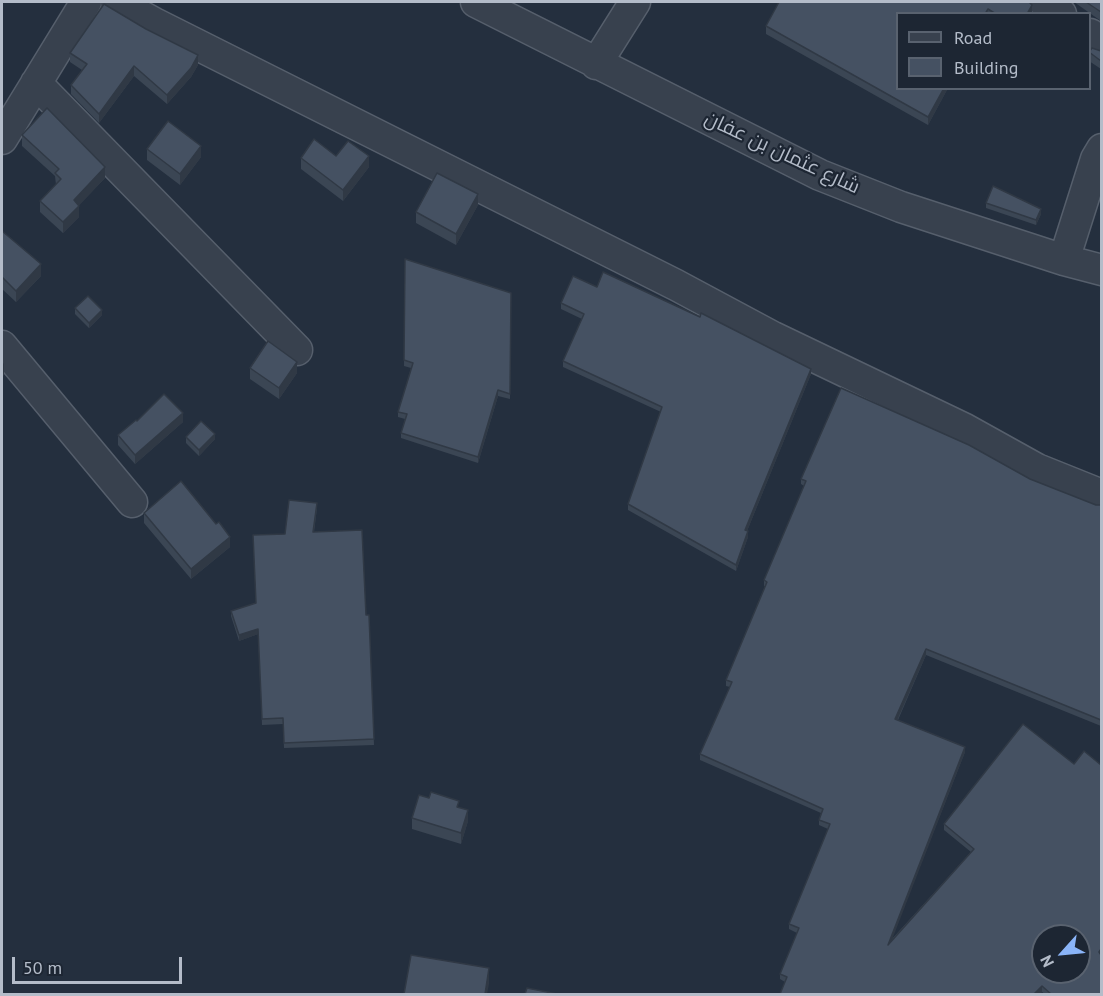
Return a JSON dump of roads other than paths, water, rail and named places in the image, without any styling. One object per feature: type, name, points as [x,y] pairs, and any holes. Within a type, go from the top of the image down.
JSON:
[{"type":"street","points":[[2,139],[86,2]]},
{"type":"street","points":[[116,2],[676,285],[773,337],[965,429],[1037,469],[1101,495]]},
{"type":"street","name":"شارع عثمان بن عفان","points":[[476,2],[820,175],[901,207],[1101,270]]},
{"type":"street","points":[[596,64],[634,2]]},
{"type":"street","points":[[1044,2],[1058,12]]},
{"type":"street","points":[[36,83],[297,350]]},
{"type":"street","points":[[1064,260],[1101,149]]},
{"type":"street","points":[[2,346],[132,502]]}]
